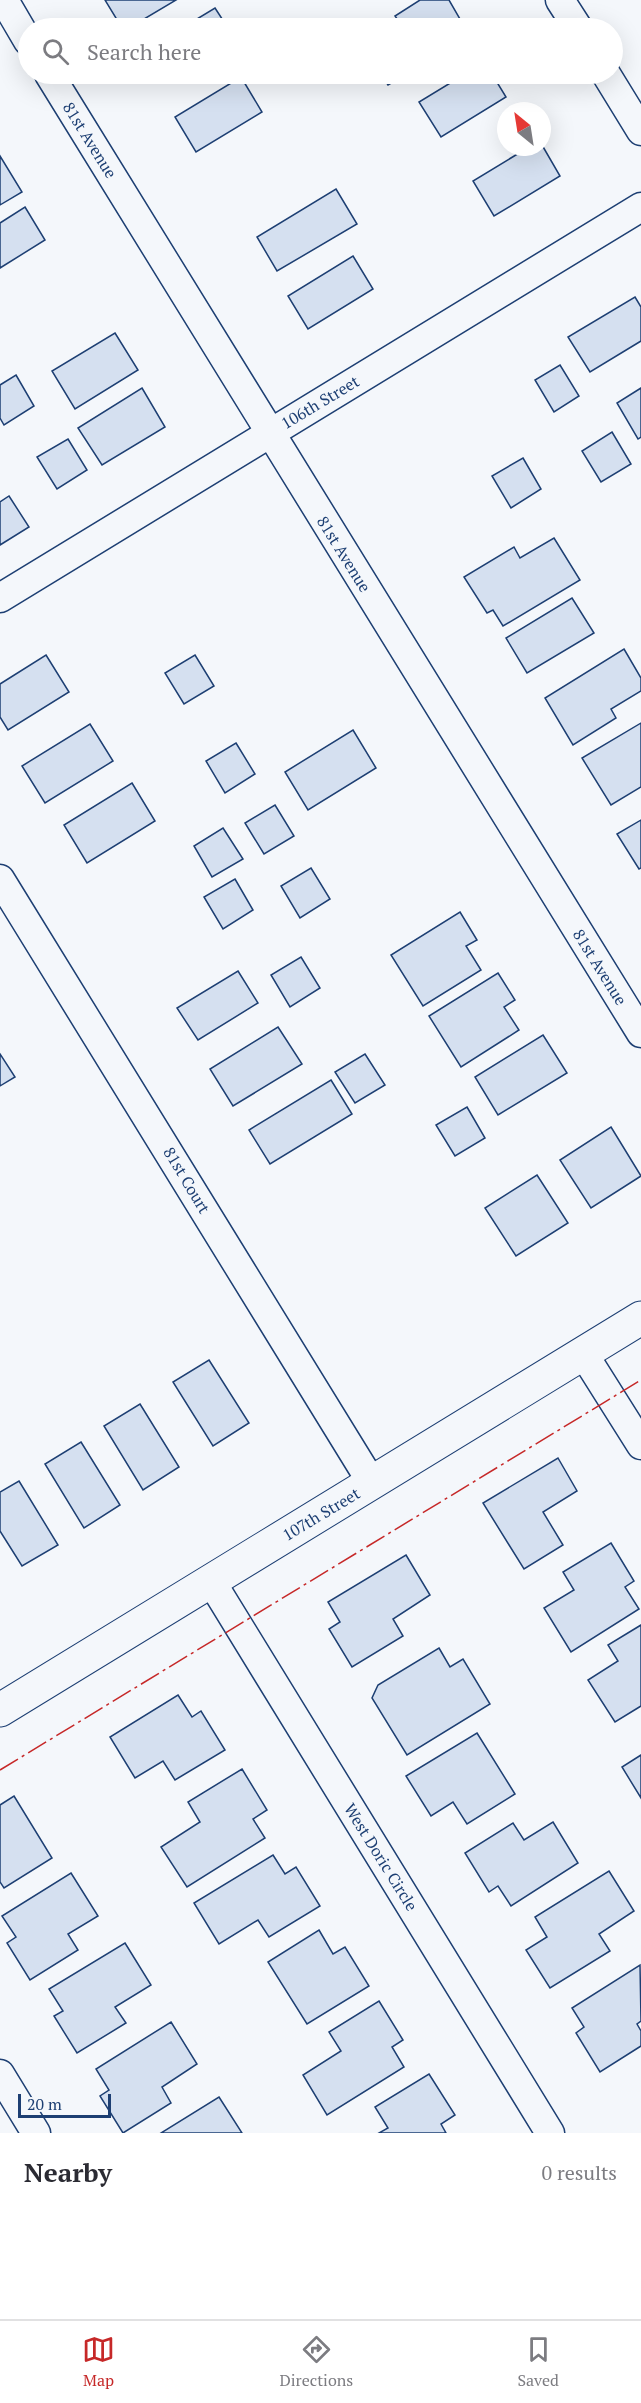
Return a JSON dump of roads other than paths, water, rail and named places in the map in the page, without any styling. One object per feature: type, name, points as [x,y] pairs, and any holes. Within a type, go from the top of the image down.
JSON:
[{"type":"street","points":[[4,0],[18,24]]},
{"type":"street","points":[[560,0],[572,18]]},
{"type":"street","name":"81st Avenue","points":[[55,84],[641,1033]]},
{"type":"street","points":[[612,84],[641,130]]},
{"type":"street","name":"106th Street","points":[[0,598],[641,207]]},
{"type":"street","name":"81st Court","points":[[0,879],[372,1483]]},
{"type":"street","name":"107th Street","points":[[0,1710],[641,1318]]},
{"type":"street","points":[[583,1353],[641,1445]]},
{"type":"street","name":"West Doric Circle","points":[[211,1581],[550,2133]]},
{"type":"street","points":[[0,2074],[36,2133]]}]
